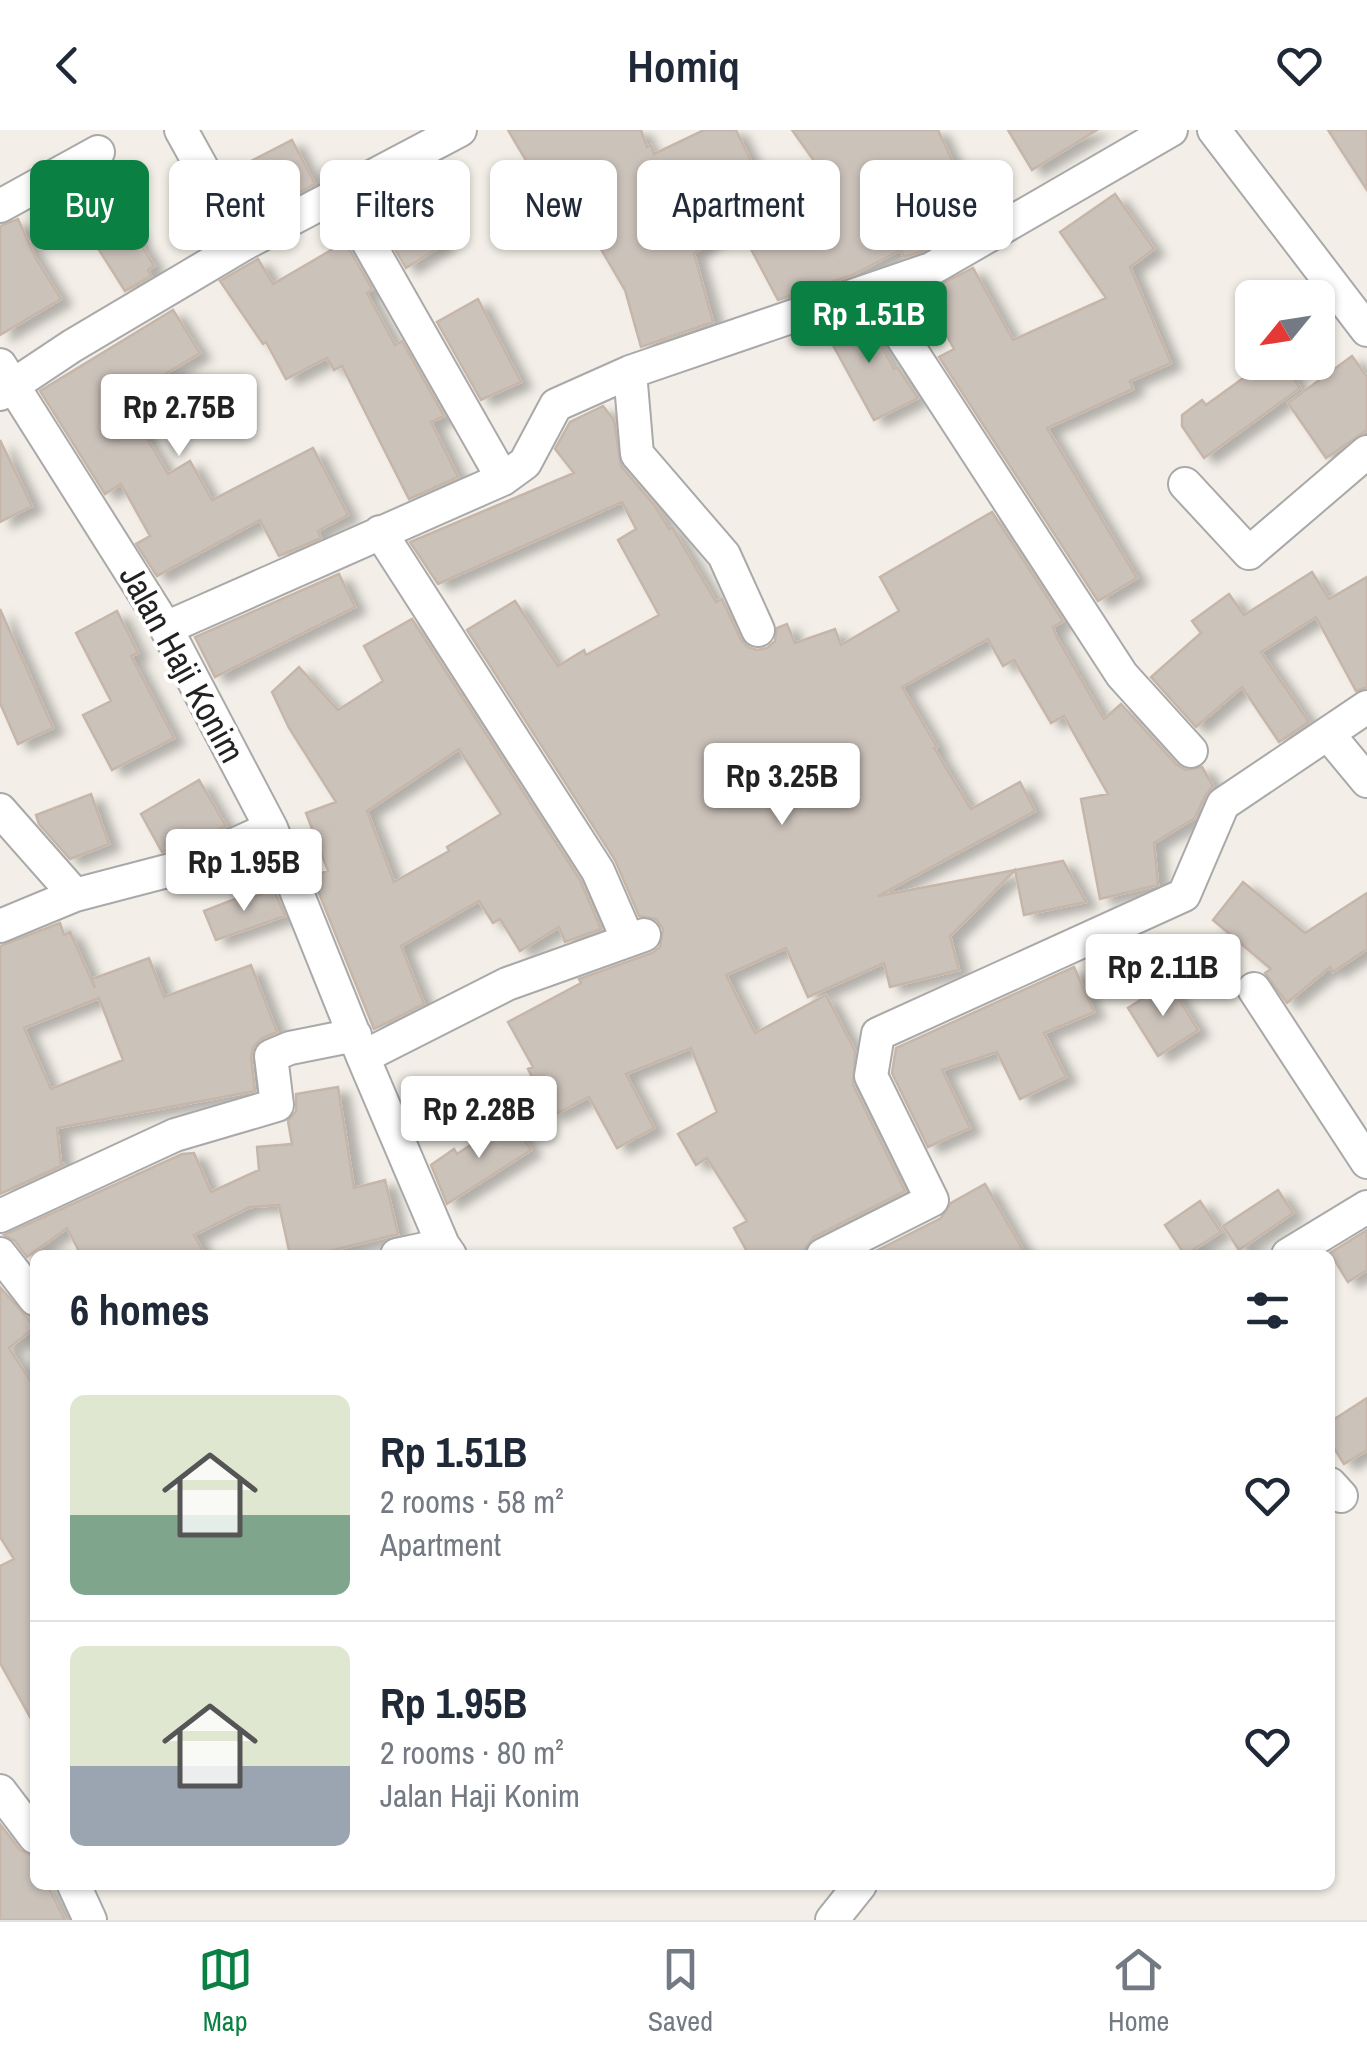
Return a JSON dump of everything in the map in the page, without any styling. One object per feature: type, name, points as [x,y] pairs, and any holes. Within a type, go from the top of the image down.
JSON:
[{"type":"street","points":[[182,130],[198,160]]},
{"type":"street","points":[[400,160],[460,130]]},
{"type":"street","points":[[166,628],[503,479],[525,464],[556,405],[630,372],[931,270],[1171,130]]},
{"type":"street","points":[[1214,130],[1367,330]]},
{"type":"street","points":[[0,206],[98,152]]},
{"type":"street","points":[[4,381],[233,250]]},
{"type":"street","points":[[373,250],[503,479]]},
{"type":"street","points":[[873,292],[1122,676],[1192,751]]},
{"type":"street","points":[[630,372],[637,454],[724,555],[758,630]]},
{"type":"street","name":"Jalan Haji Konim","points":[[4,381],[166,628],[271,828],[447,1250]]},
{"type":"street","points":[[1185,484],[1249,553],[1367,452]]},
{"type":"street","points":[[0,1216],[175,1135],[277,1105],[271,1056],[290,1048],[359,1046],[507,984],[636,938],[598,871],[380,532]]},
{"type":"street","points":[[833,1250],[932,1200],[871,1076],[878,1034],[1184,894],[1223,804],[1367,707]]},
{"type":"street","points":[[1328,734],[1367,782]]},
{"type":"street","points":[[0,810],[74,894]]},
{"type":"street","points":[[0,926],[74,894],[190,865],[271,828]]},
{"type":"street","points":[[1254,989],[1367,1162]]},
{"type":"street","points":[[1296,1250],[1367,1206]]},
{"type":"street","points":[[0,1254],[30,1293]]},
{"type":"street","points":[[0,1791],[30,1830]]},
{"type":"street","points":[[76,1890],[90,1920]]},
{"type":"street","points":[[832,1920],[856,1890]]},
{"type":"building","points":[[508,130],[641,130],[654,154],[704,130],[736,130],[751,160],[637,160],[637,250],[699,250],[694,254],[713,322],[641,347],[625,290],[602,250],[617,250],[617,160],[526,160]]},
{"type":"building","points":[[792,130],[938,130],[952,160],[860,160],[860,250],[901,250],[852,275],[778,300],[751,250],[840,250],[840,160],[813,160]]},
{"type":"building","points":[[1008,130],[1097,130],[1032,170]]},
{"type":"building","points":[[1328,130],[1367,130],[1367,190]]},
{"type":"building","points":[[292,140],[315,184],[300,192],[300,160],[253,160]]},
{"type":"building","points":[[1115,194],[1154,249],[1130,267],[1171,363],[1130,381],[1133,389],[1047,428],[1137,578],[1098,601],[939,357],[954,349],[924,293],[973,268],[1013,340],[1106,298],[1060,232]]},
{"type":"building","points":[[18,219],[30,250],[61,299],[0,335],[0,226]]},
{"type":"building","points":[[99,250],[144,250],[154,266],[148,270],[151,276],[125,291]]},
{"type":"building","points":[[331,250],[350,250],[372,289],[367,293],[395,345],[402,341],[444,416],[431,422],[458,477],[409,499],[342,366],[334,370],[327,358],[286,379],[266,342],[263,344],[220,281],[258,259],[273,284]]},
{"type":"building","points":[[396,250],[434,250],[406,268]]},
{"type":"building","points":[[901,250],[925,250],[923,251],[904,257]]},
{"type":"building","points":[[478,299],[521,382],[481,400],[437,322]]},
{"type":"building","points":[[173,310],[200,353],[124,399],[168,474],[190,461],[212,500],[313,448],[348,515],[318,531],[321,538],[279,556],[260,520],[157,576],[136,544],[150,536],[121,484],[105,494],[40,391]]},
{"type":"building","points":[[863,313],[894,369],[897,367],[918,398],[874,420],[823,327]]},
{"type":"building","points":[[1352,356],[1367,377],[1367,430],[1326,458],[1288,403],[1319,380],[1335,380],[1335,368]]},
{"type":"building","points":[[1241,380],[1295,380],[1300,388],[1204,458],[1182,426],[1182,415],[1202,400],[1206,405]]},
{"type":"building","points":[[603,406],[614,420],[621,466],[669,529],[672,527],[716,602],[722,599],[740,638],[747,647],[757,650],[767,648],[775,641],[777,628],[787,624],[795,643],[835,629],[841,645],[899,611],[880,577],[992,512],[1063,621],[1053,627],[1056,636],[1104,719],[1121,704],[1176,764],[1186,770],[1202,767],[1213,786],[1195,818],[1154,843],[1158,885],[1100,899],[1081,799],[1108,794],[1064,716],[1051,723],[1014,660],[1003,666],[988,639],[902,687],[971,809],[1020,782],[1035,811],[878,896],[1015,870],[950,936],[959,970],[890,987],[884,963],[808,997],[786,948],[726,975],[755,1033],[826,995],[855,1051],[853,1085],[905,1191],[814,1237],[804,1250],[746,1250],[734,1228],[747,1221],[707,1158],[696,1165],[678,1134],[717,1112],[691,1048],[626,1074],[654,1128],[617,1148],[589,1097],[552,1116],[528,1069],[533,1067],[508,1022],[581,983],[579,979],[652,953],[660,947],[663,929],[656,919],[639,916],[615,860],[467,630],[515,601],[558,666],[659,615],[618,540],[636,529],[622,502],[438,584],[410,542],[574,473],[555,449],[570,422]]},
{"type":"building","points":[[0,440],[32,506],[0,522]]},
{"type":"building","points":[[1312,572],[1329,599],[1367,577],[1367,687],[1356,691],[1316,617],[1261,652],[1309,722],[1279,742],[1242,687],[1196,727],[1151,677],[1201,633],[1192,621],[1229,594],[1244,615]]},
{"type":"building","points":[[339,574],[355,607],[215,677],[195,637]]},
{"type":"building","points":[[0,609],[53,728],[18,744],[0,703]]},
{"type":"building","points":[[117,611],[138,653],[131,656],[174,738],[112,770],[83,715],[111,701],[76,633]]},
{"type":"building","points":[[412,619],[580,880],[601,929],[565,942],[559,927],[520,951],[500,919],[493,923],[479,901],[401,946],[424,1004],[374,1029],[312,876],[328,871],[306,813],[336,802],[289,728],[272,692],[299,667],[338,710],[383,681],[364,646]],"holes":[[[459,749],[501,814],[447,847],[449,851],[394,882],[367,811]]]},
{"type":"building","points":[[199,780],[226,826],[162,852],[141,814]]},
{"type":"building","points":[[91,794],[109,844],[70,859],[39,824],[36,815]]},
{"type":"building","points":[[1063,861],[1086,902],[1024,915],[1015,870]]},
{"type":"building","points":[[1243,882],[1305,933],[1367,893],[1367,949],[1333,972],[1330,967],[1287,1003],[1265,973],[1271,969],[1213,920]]},
{"type":"building","points":[[274,890],[285,916],[216,940],[204,911],[240,897],[242,901]]},
{"type":"building","points":[[60,923],[64,935],[70,932],[95,988],[92,979],[149,958],[164,997],[251,965],[277,1032],[253,1047],[255,1091],[57,1128],[61,1164],[65,1164],[0,1194],[0,946]],"holes":[[[99,998],[123,1060],[51,1089],[24,1028]]]},
{"type":"building","points":[[1074,967],[1094,1012],[1044,1033],[1066,1077],[1020,1099],[997,1052],[942,1070],[970,1128],[928,1147],[892,1073],[896,1048]]},
{"type":"building","points":[[1166,978],[1198,1030],[1158,1056],[1128,1008],[1156,990]]},
{"type":"building","points":[[338,1087],[354,1188],[385,1180],[398,1234],[334,1250],[289,1250],[279,1205],[250,1207],[194,1235],[202,1250],[78,1250],[67,1228],[37,1250],[30,1250],[27,1257],[15,1241],[4,1235],[182,1154],[194,1153],[211,1192],[259,1170],[257,1147],[292,1144],[288,1121],[296,1111],[296,1094]]},
{"type":"building","points":[[510,1119],[531,1150],[447,1204],[431,1165],[454,1149],[457,1154]]},
{"type":"building","points":[[985,1184],[1023,1250],[878,1250],[941,1218],[951,1203]]},
{"type":"building","points":[[1278,1190],[1293,1213],[1239,1250],[1223,1226]]},
{"type":"building","points":[[1200,1201],[1221,1232],[1193,1250],[1182,1250],[1165,1225]]},
{"type":"building","points":[[1367,1230],[1367,1270],[1348,1282],[1335,1261],[1335,1250]]},
{"type":"building","points":[[0,1287],[30,1321],[30,1331],[9,1348],[30,1380],[30,1717],[0,1663],[0,1566],[14,1559],[0,1537]]},
{"type":"building","points":[[1367,1398],[1367,1450],[1344,1464],[1335,1450],[1335,1419]]},
{"type":"building","points":[[0,1824],[20,1850],[30,1855],[30,1890],[50,1890],[65,1920],[0,1920]]}]
